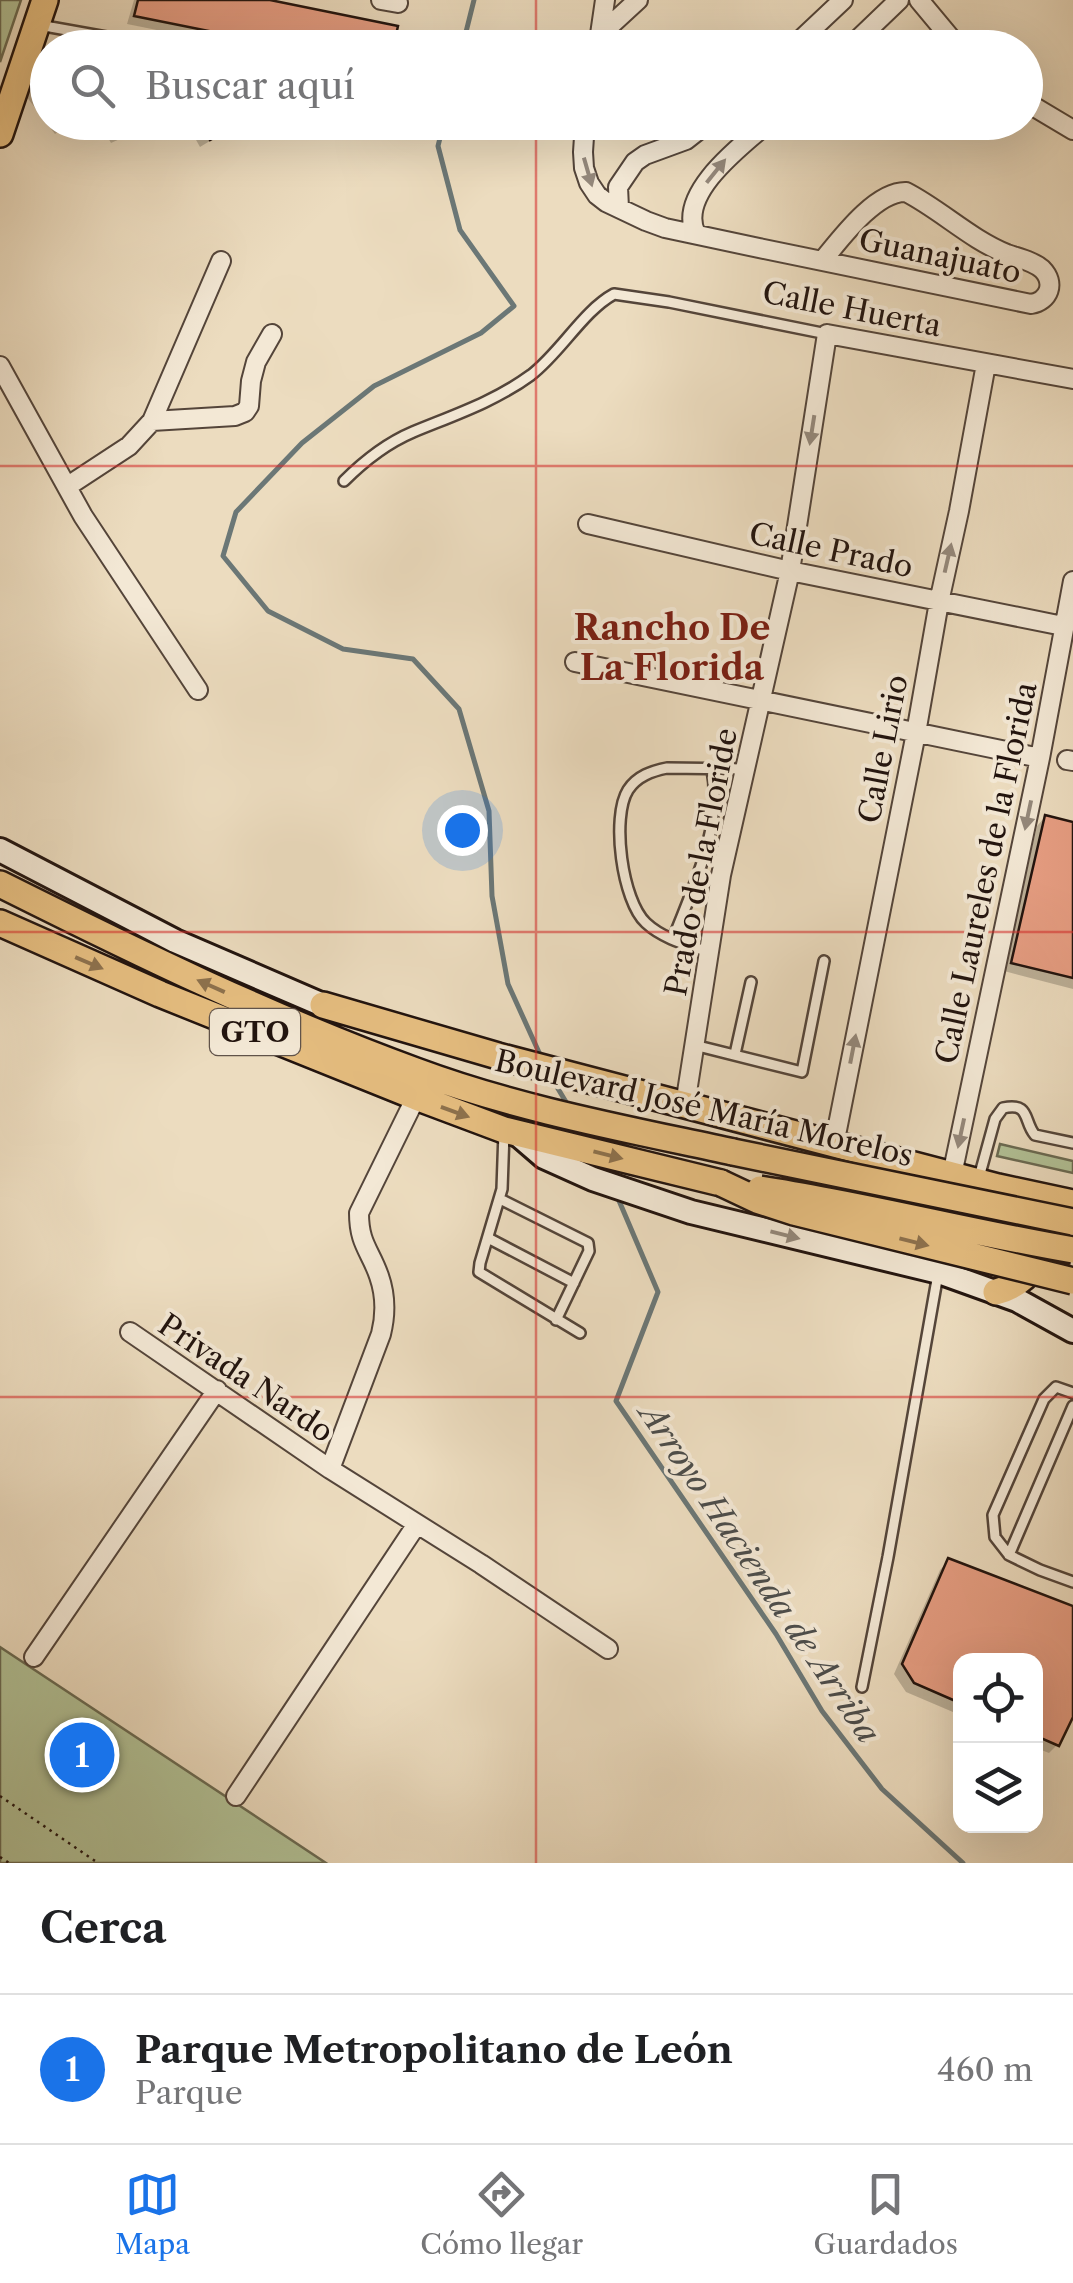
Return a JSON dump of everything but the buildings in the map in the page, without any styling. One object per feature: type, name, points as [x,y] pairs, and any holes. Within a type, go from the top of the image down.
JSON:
[{"type":"main road","points":[[34,30],[45,0]]},
{"type":"main road","points":[[0,134],[30,43]]},
{"type":"main road","name":"Boulevard José María Morelos","points":[[0,884],[154,960],[320,1034],[475,1090],[601,1124],[1073,1222]]},
{"type":"main road","name":"Boulevard José María Morelos","points":[[0,923],[160,994],[416,1097],[509,1130],[721,1182],[836,1201],[1073,1250]]},
{"type":"main road","points":[[323,1004],[498,1056],[1008,1190],[1026,1203],[1038,1222],[1041,1244],[1030,1272],[1015,1285],[996,1292]]},
{"type":"main road","points":[[323,1004],[400,1065]]},
{"type":"main road","points":[[721,1182],[794,1212],[1073,1281]]},
{"type":"main road","points":[[988,1185],[1073,1203]]},
{"type":"street","points":[[601,30],[605,0]]},
{"type":"street","points":[[609,30],[638,0]]},
{"type":"street","points":[[811,30],[843,0]]},
{"type":"street","points":[[868,30],[899,0]]},
{"type":"street","points":[[919,0],[945,30]]},
{"type":"street","points":[[1043,112],[1073,130]]},
{"type":"street","points":[[584,140],[584,168],[590,183],[598,195],[619,208]]},
{"type":"street","points":[[619,208],[618,187],[635,162],[686,140]]},
{"type":"street","points":[[696,234],[691,225],[692,215],[704,187],[748,140]]},
{"type":"street","name":"Guanajuato","points":[[619,208],[654,224],[696,234],[1032,304],[1044,298],[1050,286],[1040,267],[983,242],[906,192],[895,192],[874,206],[823,260]]},
{"type":"street","points":[[68,486],[129,446],[152,421],[221,261]]},
{"type":"street","points":[[152,421],[236,416],[245,412],[256,362],[272,334]]},
{"type":"street","name":"Calle Huerta","points":[[826,334],[1073,379]]},
{"type":"street","name":"Prado de la Floride","points":[[685,1105],[721,875],[790,571],[826,334]]},
{"type":"street","name":"Calle Lirio","points":[[834,1144],[986,364]]},
{"type":"street","points":[[0,366],[83,516],[198,690]]},
{"type":"street","name":"Calle Prado","points":[[588,524],[790,571],[1063,626]]},
{"type":"street","name":"Calle Laureles de la Florida","points":[[952,1175],[1073,582]]},
{"type":"street","points":[[574,662],[1040,758]]},
{"type":"street","points":[[0,850],[175,941],[323,1004]]},
{"type":"street","points":[[330,1469],[386,1314],[378,1273],[358,1229],[358,1213],[416,1097]]},
{"type":"street","name":"Boulevard José María Morelos","points":[[509,1130],[544,1157],[593,1179],[691,1212],[939,1272],[1032,1307],[1073,1331]]},
{"type":"street","name":"Privada Nardo","points":[[130,1332],[330,1469],[608,1649]]},
{"type":"street","points":[[34,1657],[216,1390]]},
{"type":"street","points":[[236,1796],[417,1524]]},
{"type":"lane","points":[[36,25],[65,30]]},
{"type":"lane","name":"Calle Huerta","points":[[344,481],[374,454],[411,433],[510,390],[548,362],[599,305],[620,293],[826,334]]},
{"type":"lane","points":[[709,952],[673,939],[646,923],[635,909],[622,862],[621,810],[625,794],[646,774],[667,768],[745,769]]},
{"type":"lane","points":[[673,939],[712,820],[716,791],[712,770]]},
{"type":"lane","points":[[694,1045],[802,1072],[824,961]]},
{"type":"lane","points":[[736,1054],[751,982]]},
{"type":"lane","points":[[988,1185],[994,1120],[1003,1108],[1010,1106],[1025,1112],[1028,1126],[1036,1135],[1073,1144]]},
{"type":"lane","points":[[509,1130],[500,1199],[479,1272],[580,1333]]},
{"type":"lane","points":[[500,1199],[588,1243],[589,1251],[556,1320]]},
{"type":"lane","points":[[488,1238],[574,1282]]},
{"type":"lane","points":[[862,1687],[939,1272]]},
{"type":"lane","points":[[1073,1393],[1056,1387],[1048,1393],[998,1504],[993,1531],[1009,1555],[1073,1582]]},
{"type":"lane","points":[[1009,1555],[1073,1406]]},
{"type":"path","points":[[0,1796],[98,1863]]},
{"type":"path","points":[[0,1856],[10,1863]]},
{"type":"green space","points":[[0,0],[21,0],[0,62]]},
{"type":"green space","points":[[1000,1144],[1073,1161],[1073,1173],[997,1156]]},
{"type":"green space","points":[[0,1647],[326,1863],[0,1863]]},
{"type":"waterway","name":"Arroyo Hacienda de Arriba","points":[[466,30],[474,0]]},
{"type":"waterway","name":"Arroyo Hacienda de Arriba","points":[[440,140],[460,230],[514,306],[481,333],[374,386],[302,443],[236,512],[223,556],[268,611],[343,649],[413,659],[459,709],[489,811],[492,896],[508,984],[542,1059]]},
{"type":"waterway","name":"Arroyo Hacienda de Arriba","points":[[554,1082],[569,1107]]},
{"type":"waterway","name":"Arroyo Hacienda de Arriba","points":[[617,1196],[658,1292],[616,1401],[776,1634],[822,1711],[882,1789],[963,1863]]},
{"type":"place","name":"Parque Metropolitano de León","points":[[82,1755]]},
{"type":"district","name":"Rancho De La Florida","points":[[672,647]]}]
